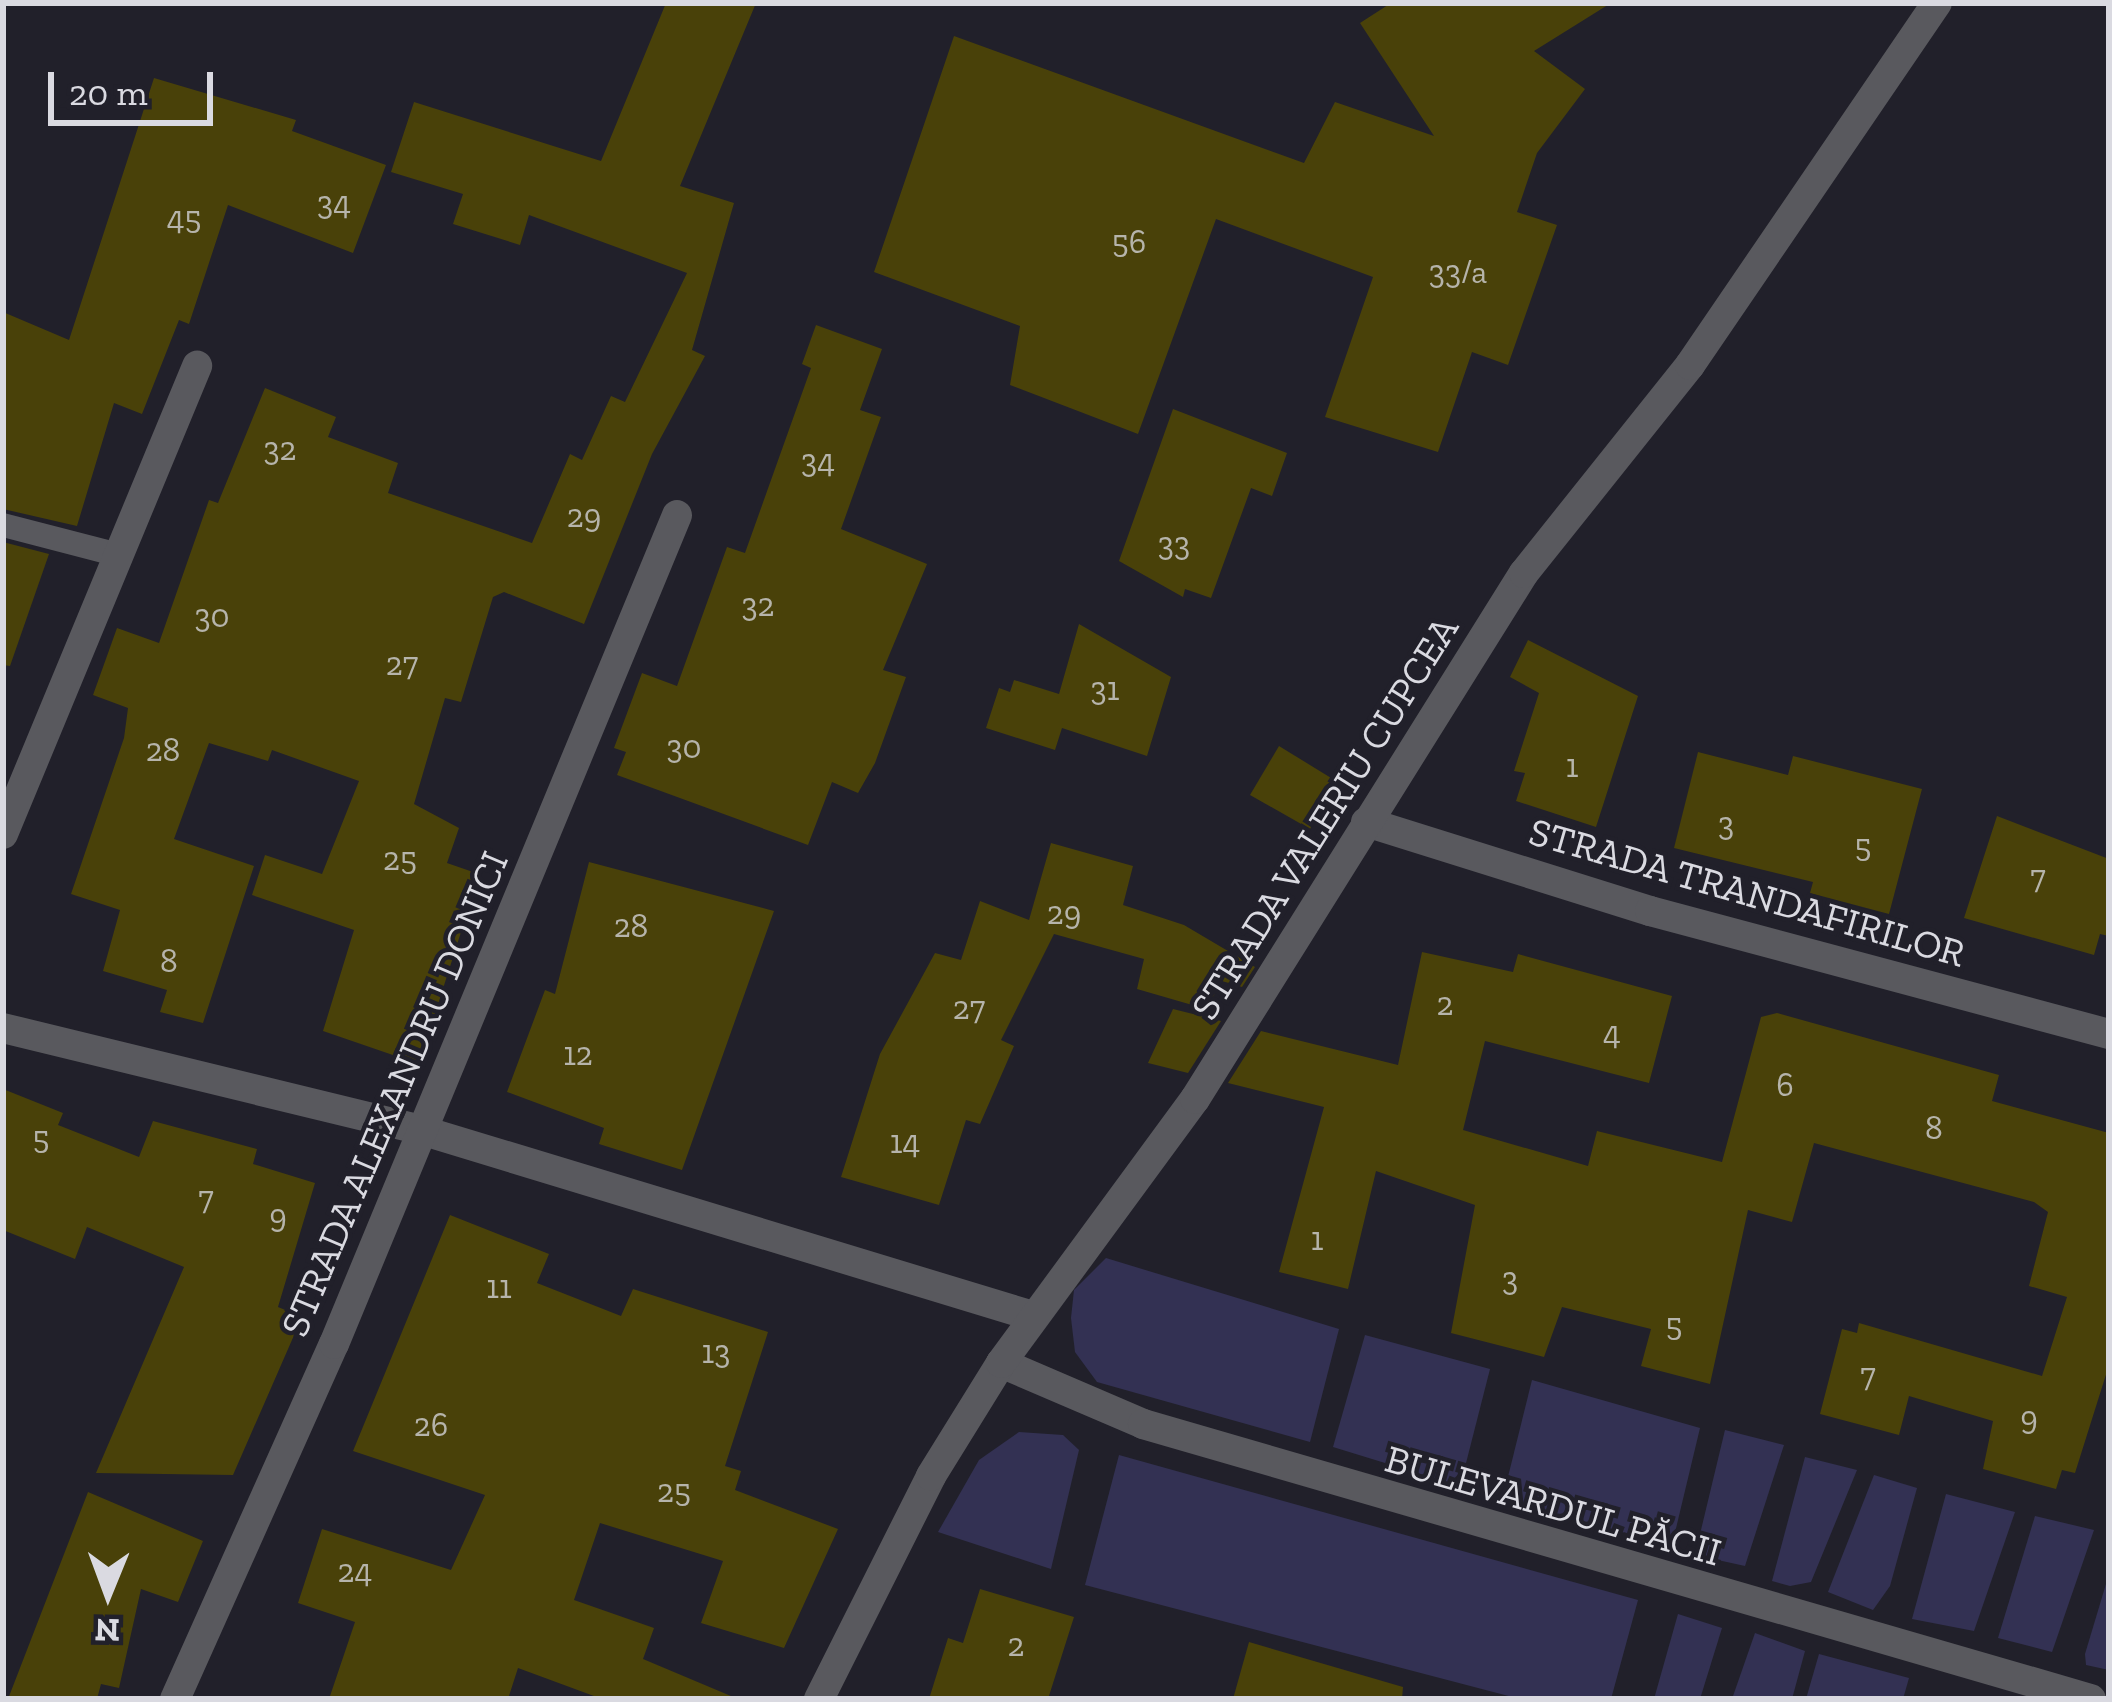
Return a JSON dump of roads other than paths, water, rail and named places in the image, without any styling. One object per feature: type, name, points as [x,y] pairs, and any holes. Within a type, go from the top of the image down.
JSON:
[{"type":"street","name":"STRADA VALERIU CUPCEA","points":[[818,1699],[931,1476],[1001,1364],[1195,1099],[1524,573],[1690,365],[1937,3]]},
{"type":"street","points":[[3,834],[197,366]]},
{"type":"street","name":"STRADA ALEXANDRU DONICI","points":[[176,1699],[424,1130],[677,515]]},
{"type":"street","name":"STRADA TRANDAFIRILOR","points":[[1366,822],[1650,911],[2109,1034]]},
{"type":"street","points":[[3,1028],[424,1130],[1033,1316]]},
{"type":"street","name":"BULEVARDUL PĂCII","points":[[1001,1364],[1143,1424],[2091,1699]]},
{"type":"lane","points":[[3,525],[118,555]]}]
